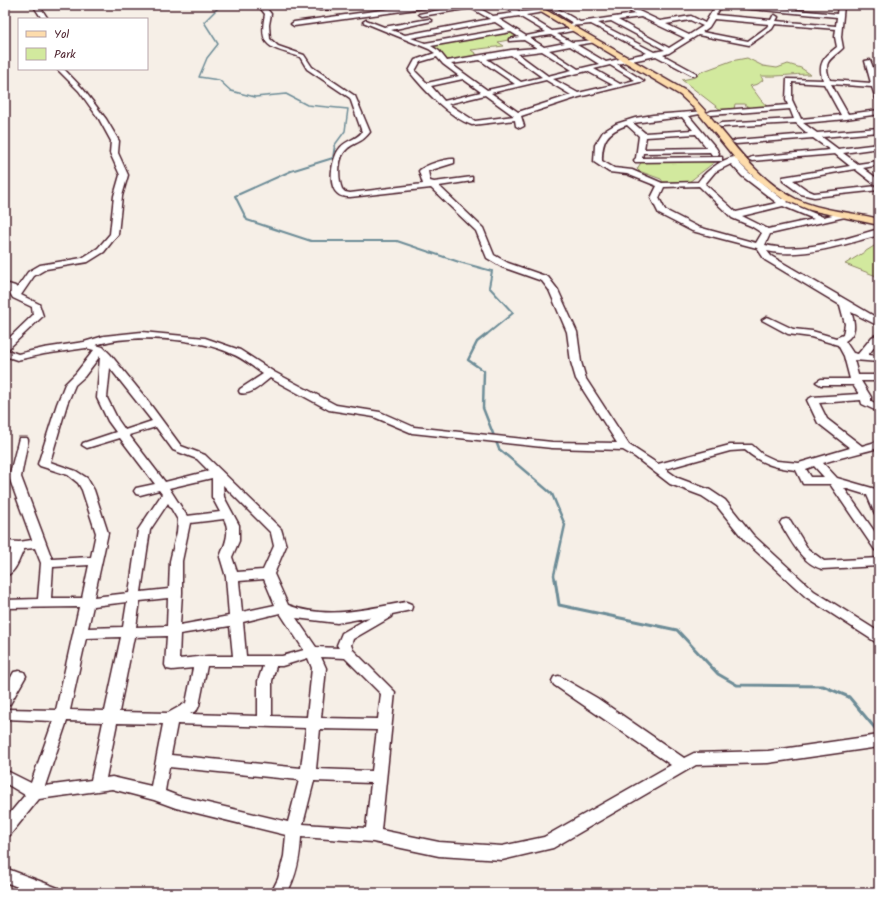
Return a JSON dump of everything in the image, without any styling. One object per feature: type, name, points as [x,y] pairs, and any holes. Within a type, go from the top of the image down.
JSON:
[{"type":"main road","points":[[532,5],[545,8],[683,93],[707,112],[752,158],[791,191],[811,201],[837,209],[879,217]]},
{"type":"main road","points":[[575,26],[594,40],[629,59]]},
{"type":"main road","points":[[707,112],[736,160],[779,192],[785,200],[842,215],[879,222]]},
{"type":"street","points":[[36,5],[44,18]]},
{"type":"street","points":[[262,5],[268,14],[266,25],[267,40],[276,48],[302,56],[309,68],[353,97],[366,132],[361,140],[343,148],[339,157],[335,172],[338,189],[341,193],[350,195],[469,179]]},
{"type":"street","points":[[308,5],[320,8],[361,5]]},
{"type":"street","points":[[412,15],[431,5]]},
{"type":"street","points":[[436,5],[457,17]]},
{"type":"street","points":[[294,24],[363,15],[446,10],[473,5],[542,48],[577,72]]},
{"type":"street","points":[[438,55],[417,61],[412,71],[414,75],[426,85],[442,103],[469,121],[475,123],[517,117],[577,95],[641,81],[504,5]]},
{"type":"street","points":[[405,37],[564,5]]},
{"type":"street","points":[[621,5],[689,37]]},
{"type":"street","points":[[442,103],[669,50],[707,26],[719,5]]},
{"type":"street","points":[[730,5],[759,6],[778,10],[841,16]]},
{"type":"street","points":[[841,5],[838,37],[840,48],[828,57],[824,64],[826,82],[846,117]]},
{"type":"street","points":[[696,33],[749,43],[770,28],[778,10]]},
{"type":"street","points":[[420,12],[429,21],[443,30],[454,40]]},
{"type":"street","points":[[363,15],[370,22]]},
{"type":"street","points":[[511,40],[554,34],[575,26],[592,22],[640,15]]},
{"type":"street","points":[[713,17],[840,28]]},
{"type":"street","points":[[660,23],[690,18],[707,26]]},
{"type":"street","points":[[611,19],[669,50]]},
{"type":"street","points":[[377,21],[366,22],[425,45],[438,55],[445,63],[463,77],[487,92],[517,117],[520,126]]},
{"type":"street","points":[[384,30],[429,21]]},
{"type":"street","points":[[463,21],[484,34]]},
{"type":"street","points":[[592,22],[694,74]]},
{"type":"street","points":[[425,45],[512,30]]},
{"type":"street","points":[[445,63],[594,40]]},
{"type":"street","points":[[511,52],[548,79],[577,95]]},
{"type":"street","points":[[480,57],[521,85]]},
{"type":"street","points":[[868,61],[878,96]]},
{"type":"street","points":[[589,69],[619,86]]},
{"type":"street","points":[[16,296],[31,274],[43,267],[85,260],[102,250],[114,234],[118,196],[124,175],[114,153],[115,141],[102,119],[81,90],[61,70]]},
{"type":"street","points":[[426,85],[463,77]]},
{"type":"street","points":[[876,85],[788,80],[789,100],[799,122],[815,136],[879,184]]},
{"type":"street","points":[[791,107],[707,112],[645,118],[614,127],[604,134],[596,152],[598,162],[612,170],[629,172],[661,185],[700,184],[734,215],[767,232],[842,215]]},
{"type":"street","points":[[725,112],[736,124]]},
{"type":"street","points":[[721,125],[799,122],[878,112]]},
{"type":"street","points":[[684,115],[721,161]]},
{"type":"street","points":[[628,123],[643,135],[698,132]]},
{"type":"street","points":[[736,142],[879,130]]},
{"type":"street","points":[[629,172],[638,160],[643,135]]},
{"type":"street","points":[[752,158],[836,152],[879,146]]},
{"type":"street","points":[[641,151],[713,150]]},
{"type":"street","points":[[638,160],[736,160]]},
{"type":"street","points":[[451,161],[423,171],[426,182],[432,185],[480,230],[490,256],[505,266],[545,279],[553,290],[572,332],[576,362],[581,379],[625,447],[639,455],[674,482],[706,493],[721,504],[749,538],[804,590],[878,637]]},
{"type":"street","points":[[700,184],[704,177],[721,161]]},
{"type":"street","points":[[879,163],[786,179],[804,192],[818,194],[879,188]]},
{"type":"street","points":[[661,185],[655,198],[662,212],[695,229],[760,247],[774,250],[802,250],[844,242],[879,232]]},
{"type":"street","points":[[734,215],[780,205],[785,200],[824,220]]},
{"type":"street","points":[[767,232],[761,241],[760,247],[768,258],[844,304],[879,323]]},
{"type":"street","points":[[5,286],[12,288],[16,296],[36,306],[38,316],[9,342],[5,348]]},
{"type":"street","points":[[837,342],[847,336],[850,324],[844,304]]},
{"type":"street","points":[[767,320],[791,332],[812,334],[837,342],[845,347],[849,356],[849,367],[854,380],[866,397],[866,402],[879,409]]},
{"type":"street","points":[[5,352],[17,357],[44,351],[86,345],[104,339],[142,335],[206,341],[236,352],[270,374],[333,408],[376,414],[412,430],[552,445],[625,447]]},
{"type":"street","points":[[861,357],[875,338],[879,337]]},
{"type":"street","points":[[86,345],[103,353],[140,398],[176,448],[201,457],[277,532],[280,546],[268,574],[283,608],[312,652],[319,668],[308,775],[294,830],[286,880],[279,893]]},
{"type":"street","points":[[103,353],[102,398],[113,421],[165,490],[184,520],[183,532],[176,561],[176,593],[172,665],[201,662],[282,661],[312,652],[348,653]]},
{"type":"street","points":[[5,830],[35,793],[62,716],[102,533],[88,490],[83,481],[72,473],[44,464],[62,404],[70,384],[103,353]]},
{"type":"street","points":[[849,356],[879,359]]},
{"type":"street","points":[[244,390],[249,389],[270,374]]},
{"type":"street","points":[[821,382],[879,378]]},
{"type":"street","points":[[860,450],[822,421],[812,400],[866,397]]},
{"type":"street","points":[[87,445],[157,422]]},
{"type":"street","points":[[24,440],[15,477],[47,563],[44,603]]},
{"type":"street","points":[[656,468],[730,448],[748,447],[758,456],[775,464],[800,467],[849,451],[860,450],[879,444]]},
{"type":"street","points":[[816,461],[833,480],[879,547]]},
{"type":"street","points":[[800,467],[807,481],[833,480],[876,494],[879,511]]},
{"type":"street","points":[[140,491],[165,490],[217,473]]},
{"type":"street","points":[[217,473],[218,497],[233,525],[233,541],[226,557],[232,577],[240,661]]},
{"type":"street","points":[[97,785],[135,597],[144,530],[165,490]]},
{"type":"street","points":[[184,520],[227,515]]},
{"type":"street","points":[[786,523],[804,552],[822,565],[879,562]]},
{"type":"street","points":[[5,545],[19,546],[39,543]]},
{"type":"street","points":[[5,572],[10,568],[19,546]]},
{"type":"street","points":[[47,563],[95,561]]},
{"type":"street","points":[[232,577],[268,574]]},
{"type":"street","points":[[5,604],[86,602],[176,593]]},
{"type":"street","points":[[80,633],[173,631],[236,620],[244,616],[283,608],[299,614],[337,618],[406,606],[382,616],[347,636],[344,645],[348,653],[388,692],[373,836]]},
{"type":"street","points":[[265,722],[265,681],[270,661]]},
{"type":"street","points":[[157,794],[171,718],[192,706],[201,662]]},
{"type":"street","points":[[5,700],[19,676]]},
{"type":"street","points":[[559,681],[683,765]]},
{"type":"street","points":[[5,714],[385,725]]},
{"type":"street","points":[[5,776],[35,793],[112,783],[157,794],[176,802],[294,830],[373,836],[440,849],[502,853],[547,843],[694,759],[768,757],[872,742]]},
{"type":"street","points":[[163,760],[308,775],[378,777]]},
{"type":"street","points":[[5,876],[52,893]]},
{"type":"green space","points":[[510,32],[519,38],[498,42],[504,46],[471,50],[479,56],[448,61],[426,47]]},
{"type":"green space","points":[[747,58],[763,66],[777,68],[788,64],[801,68],[810,74],[761,76],[763,80],[758,84],[750,86],[768,107],[750,108],[744,104],[735,104],[734,109],[721,110],[682,80],[696,77],[701,72],[731,61]]},
{"type":"green space","points":[[642,161],[716,161],[689,182],[663,182],[661,179],[637,169]]},
{"type":"green space","points":[[879,243],[879,277],[845,264]]},
{"type":"waterway","points":[[215,5],[218,8],[204,22],[218,44],[207,58],[199,77],[219,80],[231,91],[255,97],[286,94],[307,105],[348,109],[345,131],[334,146]]},
{"type":"waterway","points":[[335,145],[333,158],[291,171],[235,196],[247,220],[311,241],[397,241],[459,262],[492,271],[489,287],[513,313],[486,335]]},
{"type":"waterway","points":[[487,334],[477,342],[468,360],[484,371],[483,408],[499,449],[552,494],[565,525],[554,575],[555,580]]},
{"type":"waterway","points":[[555,579],[559,605],[677,630],[718,674],[737,685],[823,686],[849,697],[879,733]]}]
